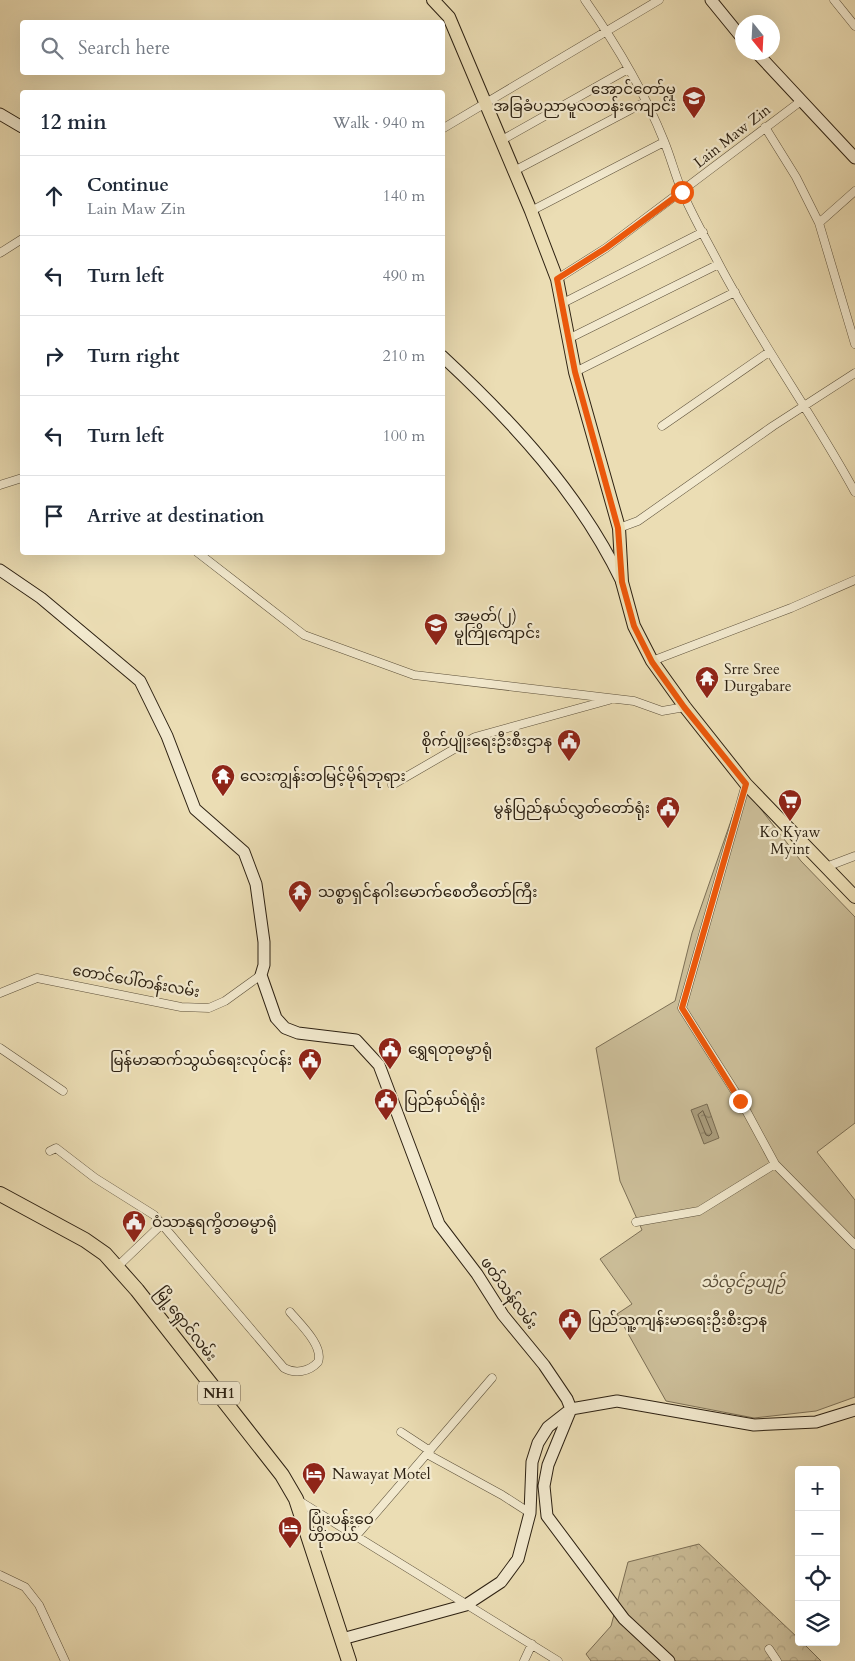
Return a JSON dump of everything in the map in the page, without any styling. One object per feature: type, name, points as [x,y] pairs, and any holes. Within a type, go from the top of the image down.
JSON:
[{"type":"highway","name":"မြို့ရှောင်လမ်း","points":[[0,1194],[86,1240],[117,1267],[236,1414],[282,1475],[296,1499],[349,1661]]},
{"type":"main road","points":[[433,0],[449,17],[502,140],[557,279],[575,372],[618,528],[622,582],[634,626],[652,662],[684,707],[746,784],[855,897]]},
{"type":"street","points":[[442,0],[449,17]]},
{"type":"street","points":[[585,0],[607,31],[646,102],[664,142],[682,192],[719,264],[770,352],[805,405],[855,492]]},
{"type":"street","points":[[445,127],[659,0]]},
{"type":"street","points":[[711,0],[735,29]]},
{"type":"street","points":[[834,0],[855,26]]},
{"type":"street","points":[[763,60],[855,158]]},
{"type":"street","points":[[502,140],[628,69]]},
{"type":"street","name":"Lain Maw Zin","points":[[557,279],[606,248],[682,192],[764,127],[801,101]]},
{"type":"street","points":[[514,171],[646,102]]},
{"type":"street","points":[[0,114],[20,126]]},
{"type":"street","points":[[764,127],[796,177],[819,223],[855,344]]},
{"type":"street","points":[[531,211],[664,142]]},
{"type":"street","points":[[819,223],[855,191]]},
{"type":"street","points":[[562,304],[703,232]]},
{"type":"street","points":[[0,253],[20,240]]},
{"type":"street","points":[[568,339],[719,264]]},
{"type":"street","points":[[575,372],[735,292]]},
{"type":"street","points":[[662,426],[770,352]]},
{"type":"street","points":[[445,359],[509,422],[554,473],[605,547],[622,582]]},
{"type":"street","points":[[618,528],[638,521],[805,405],[855,373]]},
{"type":"street","points":[[0,486],[20,479]]},
{"type":"street","points":[[201,555],[304,635],[385,666],[414,675],[634,701],[662,711],[684,707]]},
{"type":"street","points":[[0,570],[41,598],[140,681],[167,736],[195,809],[244,852],[256,884],[264,942],[264,964],[261,975]]},
{"type":"street","points":[[652,662],[791,608],[855,580]]},
{"type":"street","points":[[392,785],[475,737],[611,699]]},
{"type":"street","points":[[746,784],[682,1008],[740,1101],[775,1164],[855,1245]]},
{"type":"street","points":[[826,868],[855,856]]},
{"type":"street","name":"တောင်ပေါ်တန်းလမ်း","points":[[0,993],[37,978],[181,1007],[209,1008],[225,1001],[261,975]]},
{"type":"street","name":"ဖတ်သန်လမ်း","points":[[261,975],[276,1018],[284,1028],[298,1033],[356,1040],[379,1065],[440,1224],[477,1274],[503,1315],[544,1365],[568,1399],[571,1409]]},
{"type":"street","points":[[0,1048],[63,1091]]},
{"type":"street","points":[[50,1151],[56,1148],[95,1178],[164,1223],[284,1368],[293,1372],[309,1370],[318,1362],[319,1355],[312,1340],[290,1312]]},
{"type":"street","points":[[636,1222],[699,1211],[775,1164]]},
{"type":"street","points":[[117,1267],[164,1223]]},
{"type":"street","points":[[356,1536],[492,1378]]},
{"type":"street","points":[[342,1639],[466,1605],[501,1582],[518,1559],[530,1513],[532,1462],[538,1443],[548,1427],[571,1409],[617,1401],[754,1425],[816,1422],[855,1410]]},
{"type":"street","points":[[571,1409],[548,1465],[544,1486],[547,1516],[624,1620],[669,1661]]},
{"type":"street","points":[[401,1432],[428,1453],[530,1513]]},
{"type":"street","points":[[296,1499],[558,1661]]},
{"type":"street","points":[[0,1576],[25,1587],[39,1605],[65,1661]]},
{"type":"street","points":[[524,1661],[532,1644]]},
{"type":"street","points":[[769,1649],[777,1661]]},
{"type":"green space","name":"သံလွင်ဥယျဉ်","points":[[743,786],[801,861],[855,917],[855,1123],[817,1152],[855,1200],[855,1397],[816,1411],[754,1418],[666,1401],[617,1314],[632,1304],[600,1259],[642,1230],[620,1181],[596,1048],[675,1001],[692,933]]},
{"type":"green space","points":[[699,1544],[795,1635],[795,1646],[806,1646],[821,1661],[591,1661],[586,1654],[611,1626],[628,1562]]},
{"type":"water","points":[[707,1104],[719,1138],[704,1144],[691,1110]]},
{"type":"place","name":"အောင်တော်မူ အခြခံပညာမူလတန်းကျောင်း","points":[[694,119]]},
{"type":"place","name":"အမှတ်(၂) မူကြိုကျောင်း","points":[[436,646]]},
{"type":"place","name":"Srre Sree Durgabare","points":[[707,699]]},
{"type":"place","name":"စိုက်ပျိုးရေးဦးစီးဌာန","points":[[569,762]]},
{"type":"place","name":"လေးကျွန်းတမြင့်မိုရ်ဘုရား","points":[[223,797]]},
{"type":"place","name":"Ko Kyaw Myint","points":[[790,822]]},
{"type":"place","name":"မွန်ပြည်နယ်လွှတ်တော်ရုံး","points":[[668,829]]},
{"type":"place","name":"သစ္စာရှင်နဂါးမောက်စေတီတော်ကြီး","points":[[300,913]]},
{"type":"place","name":"ရွှေရတုဓမ္မာရုံ","points":[[390,1070]]},
{"type":"place","name":"မြန်မာဆက်သွယ်ရေးလုပ်ငန်း","points":[[310,1081]]},
{"type":"place","name":"ပြည်နယ်ရဲရုံး","points":[[386,1121]]},
{"type":"place","name":"ဝံသာနုရက္ခိတဓမ္မာရုံ","points":[[134,1243]]},
{"type":"place","name":"ပြည်သူ့ကျန်းမာရေးဦးစီးဌာန","points":[[570,1341]]},
{"type":"place","name":"Nawayat Motel","points":[[314,1495]]},
{"type":"place","name":"ပြုံးပန်းဝေ ဟိုတယ်","points":[[290,1549]]},
{"type":"route","points":[[682,192],[606,248],[557,279],[575,372],[618,528],[622,582],[634,626],[652,662],[684,707],[746,784],[682,1008],[740,1101]]}]
